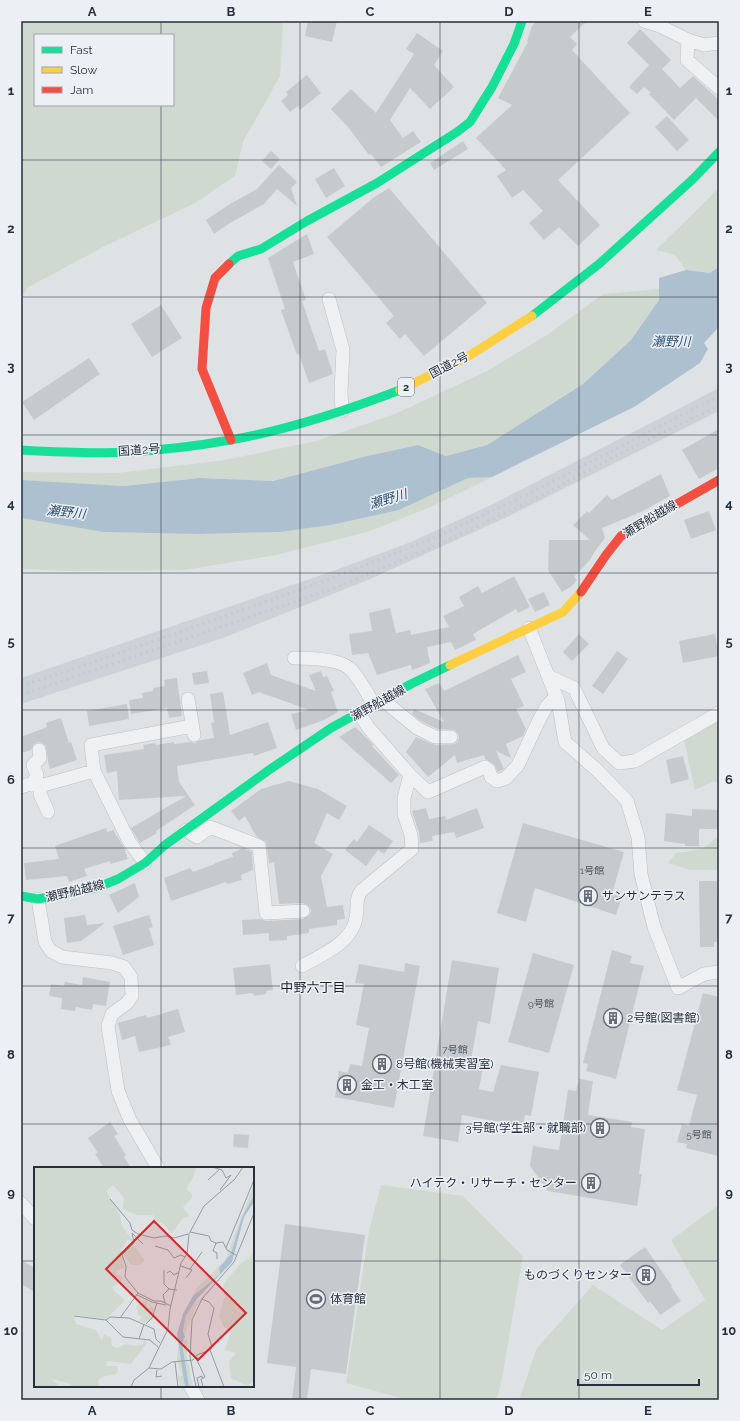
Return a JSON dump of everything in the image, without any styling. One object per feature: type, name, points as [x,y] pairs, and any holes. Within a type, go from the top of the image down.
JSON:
[{"type":"main road","points":[[232,440],[202,369],[206,308],[215,278],[238,256],[261,249],[307,221],[377,183],[457,132],[470,122],[492,86],[514,44],[522,21]]},
{"type":"main road","name":"国道2号","points":[[21,450],[61,452],[126,452],[182,447],[232,440],[275,430],[342,411],[399,390],[467,357],[541,310],[599,264],[692,180],[719,152]]},
{"type":"main road","name":"瀬野船越線","points":[[21,896],[38,899],[96,888],[118,879],[145,863],[165,845],[269,770],[331,728],[411,684],[563,612],[584,589],[606,555],[621,536],[719,480]]},
{"type":"street","points":[[644,21],[660,26],[688,40],[704,45],[719,43]]},
{"type":"street","points":[[688,40],[687,60],[719,88]]},
{"type":"street","points":[[329,299],[343,350],[341,392],[342,411]]},
{"type":"street","points":[[529,628],[558,701],[564,742],[598,771],[627,801],[638,837],[641,874],[654,927],[678,988],[704,974],[719,972]]},
{"type":"street","points":[[294,658],[312,658],[332,661],[349,668],[361,684],[379,702],[417,728],[435,737],[451,737]]},
{"type":"street","points":[[548,676],[574,688],[603,748],[618,763],[635,761],[719,713]]},
{"type":"street","points":[[359,713],[368,727],[410,775],[428,792],[485,767],[489,770],[491,777],[497,781],[506,778],[518,765],[540,718],[547,706],[556,696]]},
{"type":"street","points":[[145,863],[129,841],[94,772],[91,745],[193,731],[188,699]]},
{"type":"street","points":[[31,785],[37,776],[33,765],[40,758],[39,750]]},
{"type":"street","points":[[31,785],[94,772]]},
{"type":"street","points":[[302,966],[342,941],[352,931],[356,919],[357,897],[361,891],[412,849],[411,835],[404,814],[404,798],[410,775]]},
{"type":"street","points":[[31,785],[40,794],[48,812]]},
{"type":"street","points":[[186,830],[197,837],[210,828],[260,846],[266,913],[303,911]]},
{"type":"street","points":[[38,899],[45,942],[51,951],[62,957],[112,962],[124,967],[131,977],[132,996],[128,1003],[112,1014],[108,1026],[118,1091],[130,1120],[157,1167]]},
{"type":"street","points":[[21,1203],[34,1218]]},
{"type":"street","points":[[191,1387],[198,1400]]},
{"type":"shaded area","points":[[21,21],[283,21],[280,76],[243,142],[235,176],[195,203],[103,247],[27,288],[21,299]]},
{"type":"shaded area","points":[[719,188],[719,267],[710,273],[686,270],[675,255],[656,250]]},
{"type":"shaded area","points":[[659,289],[659,300],[632,340],[583,384],[487,445],[446,456],[418,445],[367,456],[273,481],[200,478],[124,486],[21,480],[21,472],[117,473],[225,460],[316,441],[395,414],[487,371],[550,333],[603,294]]},
{"type":"shaded area","points":[[719,388],[719,411],[505,518],[368,580],[220,639],[21,704],[21,678],[333,571],[411,542],[493,504]]},
{"type":"shaded area","points":[[492,477],[433,506],[370,531],[276,555],[185,570],[70,571],[21,569],[21,518],[103,532],[197,534],[280,532],[331,525],[399,510],[468,478]]},
{"type":"shaded area","points":[[719,720],[719,784],[714,781],[695,790],[684,741]]},
{"type":"shaded area","points":[[719,836],[719,870],[690,870],[668,863],[676,853],[702,849]]},
{"type":"shaded area","points":[[381,1185],[463,1196],[523,1256],[502,1378],[498,1395],[495,1400],[408,1400],[346,1383],[369,1230]]},
{"type":"shaded area","points":[[717,1206],[719,1207],[719,1400],[519,1400],[537,1348],[593,1285],[662,1330],[705,1300],[671,1240]]},
{"type":"water","name":"瀬野川","points":[[719,267],[719,327],[704,343],[708,349],[700,363],[634,407],[492,477],[468,478],[399,510],[331,525],[280,532],[197,534],[103,532],[21,518],[21,480],[124,486],[200,478],[273,481],[367,456],[418,445],[446,456],[487,445],[583,384],[631,340],[659,300],[659,278],[686,270],[710,273]]},
{"type":"building","points":[[308,21],[337,21],[332,42],[305,36]]},
{"type":"building","points":[[537,21],[587,21],[570,37],[577,44],[572,50],[630,113],[558,180],[600,225],[578,246],[559,227],[544,240],[529,223],[543,211],[523,190],[512,198],[497,176],[506,170],[476,138],[512,105],[498,98],[528,42],[527,41],[532,26]]},
{"type":"building","points":[[640,29],[671,60],[662,69],[680,88],[693,76],[719,100],[719,121],[696,98],[674,120],[644,87],[637,94],[629,87],[649,65],[627,43]]},
{"type":"building","points":[[417,33],[443,51],[434,65],[454,87],[430,109],[410,88],[390,120],[403,138],[413,131],[421,142],[381,167],[371,154],[369,155],[348,127],[331,109],[351,89],[376,113],[414,54],[406,49]]},
{"type":"building","points":[[307,75],[321,93],[300,110],[298,106],[290,112],[281,101],[288,95],[286,92]]},
{"type":"building","points":[[667,116],[689,140],[677,151],[655,127]]},
{"type":"building","points":[[463,141],[468,149],[434,170],[430,163]]},
{"type":"building","points":[[271,151],[280,159],[271,169],[262,161]]},
{"type":"building","points":[[279,165],[297,182],[291,188],[297,206],[277,189],[264,204],[230,223],[214,234],[206,220],[230,204],[257,189]]},
{"type":"building","points":[[334,168],[345,186],[326,198],[315,179]]},
{"type":"building","points":[[389,188],[487,303],[424,356],[405,334],[400,339],[386,323],[394,316],[327,237],[373,198]]},
{"type":"building","points":[[307,234],[314,254],[293,262],[306,300],[302,301],[319,351],[325,349],[333,374],[309,383],[281,310],[285,309],[268,258]]},
{"type":"building","points":[[161,305],[182,338],[152,357],[131,324]]},
{"type":"building","points":[[89,358],[100,374],[34,420],[22,402]]},
{"type":"building","points":[[719,429],[719,468],[699,479],[682,450]]},
{"type":"building","points":[[661,474],[670,496],[641,512],[602,528],[605,538],[590,560],[574,577],[577,580],[572,586],[562,592],[548,570],[549,540],[590,540],[573,525],[587,511],[589,513],[607,495],[612,500]]},
{"type":"building","points":[[709,511],[716,530],[691,539],[684,520]]},
{"type":"building","points":[[514,576],[530,607],[518,613],[516,609],[473,634],[476,640],[455,650],[451,642],[427,647],[430,663],[412,670],[411,665],[377,675],[368,653],[352,655],[349,634],[372,631],[369,613],[390,608],[396,633],[410,630],[411,635],[449,627],[443,616],[464,606],[459,597],[478,586],[482,593]]},
{"type":"building","points":[[544,592],[550,605],[535,612],[528,599]]},
{"type":"building","points":[[579,634],[589,644],[572,661],[563,652]]},
{"type":"building","points":[[715,634],[719,656],[683,663],[679,641]]},
{"type":"building","points":[[617,651],[628,659],[603,694],[592,686]]},
{"type":"building","points":[[518,655],[526,672],[511,679],[524,706],[516,709],[526,729],[523,736],[506,744],[511,758],[496,751],[504,769],[498,772],[494,764],[485,759],[484,755],[457,763],[455,755],[428,777],[406,752],[416,737],[435,745],[455,744],[459,737],[455,730],[437,729],[421,721],[412,714],[414,709],[444,722],[425,689],[439,683],[444,691]]},
{"type":"building","points":[[267,663],[271,675],[316,691],[309,675],[321,671],[323,677],[327,676],[334,691],[331,692],[338,712],[324,720],[296,730],[291,714],[309,710],[259,692],[252,695],[243,673]]},
{"type":"building","points":[[207,671],[209,683],[194,685],[192,673]]},
{"type":"building","points":[[177,678],[182,716],[169,718],[167,708],[131,714],[129,700],[143,698],[142,693],[153,691],[153,688],[165,686],[164,680]]},
{"type":"building","points":[[223,692],[230,735],[268,722],[277,748],[254,756],[253,753],[177,766],[179,782],[195,805],[156,831],[157,833],[140,843],[131,828],[186,796],[119,800],[117,771],[107,773],[104,755],[144,749],[143,745],[155,743],[156,745],[174,742],[174,744],[190,742],[195,743],[200,740],[214,738],[211,723],[214,722],[210,694]]},
{"type":"building","points":[[127,704],[129,719],[89,726],[87,711]]},
{"type":"building","points":[[61,718],[69,743],[71,742],[77,760],[50,769],[46,746],[38,742],[34,744],[31,750],[21,753],[21,737],[47,727],[46,723]]},
{"type":"building","points":[[355,727],[371,742],[373,745],[372,746],[399,775],[391,783],[339,737]]},
{"type":"building","points":[[683,756],[689,779],[671,784],[666,760]]},
{"type":"building","points":[[289,781],[318,789],[347,806],[339,820],[327,813],[314,843],[333,854],[321,876],[327,907],[343,905],[345,919],[337,920],[337,925],[309,929],[309,933],[287,936],[287,940],[269,941],[269,933],[243,935],[242,920],[261,919],[266,921],[303,919],[310,915],[311,910],[309,906],[303,903],[279,904],[274,862],[269,864],[266,842],[256,836],[245,816],[239,821],[231,811],[261,789]]},
{"type":"building","points":[[426,808],[429,819],[445,816],[446,820],[477,808],[484,828],[456,838],[454,832],[432,836],[433,841],[420,843],[419,833],[412,811]]},
{"type":"building","points":[[692,809],[719,810],[719,829],[699,829],[699,846],[685,846],[685,844],[664,841],[666,813],[692,816]]},
{"type":"building","points":[[523,823],[624,852],[612,894],[622,897],[616,915],[535,888],[526,922],[497,913]]},
{"type":"building","points":[[369,825],[393,841],[384,854],[378,850],[366,866],[345,850],[354,839],[357,842]]},
{"type":"building","points":[[106,828],[107,832],[114,830],[116,836],[126,851],[128,859],[110,864],[110,861],[84,869],[87,876],[69,882],[67,876],[26,880],[24,863],[59,859],[55,846]]},
{"type":"building","points":[[243,848],[252,852],[253,870],[241,875],[242,880],[227,884],[226,882],[171,901],[164,878],[190,868],[193,872],[215,864],[233,857],[232,853]]},
{"type":"building","points":[[699,881],[717,881],[719,903],[719,942],[714,942],[714,947],[700,947]]},
{"type":"building","points":[[135,883],[139,897],[118,913],[109,895]]},
{"type":"building","points":[[85,915],[87,925],[105,923],[81,941],[67,943],[64,918]]},
{"type":"building","points":[[149,915],[153,927],[149,928],[154,945],[123,955],[113,926]]},
{"type":"building","name":"2号館(図書館)","points":[[612,950],[632,956],[630,963],[644,966],[616,1079],[586,1071],[588,1064],[583,1063]]},
{"type":"building","points":[[533,953],[574,965],[549,1053],[508,1042]]},
{"type":"building","points":[[452,960],[499,968],[490,1024],[478,1021],[471,1060],[484,1062],[479,1089],[493,1092],[501,1065],[539,1072],[531,1116],[525,1115],[523,1126],[462,1115],[458,1142],[423,1136]]},
{"type":"building","name":"8号館(機械実習室)","points":[[405,963],[420,966],[394,1108],[335,1097],[339,1071],[348,1073],[350,1064],[362,1066],[369,1028],[356,1025],[364,984],[355,983],[359,964],[404,972]]},
{"type":"building","points":[[270,964],[273,990],[266,991],[266,994],[254,996],[253,993],[236,995],[233,968]]},
{"type":"building","points":[[83,977],[110,982],[106,1006],[93,1004],[92,1010],[76,1007],[75,1011],[61,1009],[62,998],[49,996],[51,984],[64,986],[65,982],[82,985]]},
{"type":"building","points":[[703,993],[719,997],[719,1156],[686,1148],[687,1144],[677,1142],[682,1124],[689,1126],[697,1095],[677,1090]]},
{"type":"building","points":[[178,1009],[185,1032],[168,1037],[171,1045],[139,1052],[135,1036],[122,1040],[118,1023],[146,1015],[147,1018]]},
{"type":"building","points":[[579,1079],[593,1081],[588,1115],[632,1122],[631,1127],[645,1129],[639,1174],[642,1174],[637,1206],[548,1191],[530,1166],[533,1146],[559,1150],[568,1090],[576,1091]]},
{"type":"building","points":[[110,1122],[118,1134],[114,1136],[126,1155],[124,1157],[130,1167],[103,1167],[95,1154],[98,1153],[88,1138]]},
{"type":"building","points":[[234,1134],[249,1135],[248,1148],[233,1147]]},
{"type":"building","name":"体育館","points":[[285,1224],[365,1235],[346,1374],[311,1369],[307,1400],[292,1400],[296,1367],[267,1363]]},
{"type":"building","name":"ものづくりセンター","points":[[645,1247],[681,1301],[660,1315],[650,1301],[648,1303],[620,1265]]},
{"type":"building","points":[[21,1260],[34,1267],[34,1291],[21,1284]]},
{"type":"railway","points":[[21,686],[330,579],[436,537],[528,494],[719,396]]},
{"type":"railway","points":[[21,695],[332,589],[440,544],[531,501],[635,446],[719,406]]},
{"type":"traffic: fast","points":[[229,264],[238,256],[261,249],[307,221],[377,183],[457,132],[470,122],[492,87],[514,44],[522,21]]},
{"type":"traffic: fast","points":[[532,316],[599,264],[692,180],[719,152]]},
{"type":"traffic: fast","points":[[21,450],[115,453],[167,449],[218,442],[252,436],[295,425],[400,390]]},
{"type":"traffic: fast","points":[[21,896],[38,899],[96,888],[118,879],[145,863],[165,845],[269,770],[331,728],[411,684],[450,665]]},
{"type":"traffic: slow","points":[[400,390],[467,357],[532,316]]},
{"type":"traffic: slow","points":[[450,665],[563,612],[581,592]]},
{"type":"traffic: jam","points":[[229,264],[215,278],[206,308],[202,369],[231,440]]},
{"type":"traffic: jam","points":[[581,592],[621,536],[719,480]]},
{"type":"place","name":"サンサンテラス","points":[[588,896]]},
{"type":"place","name":"2号館(図書館)","points":[[613,1018]]},
{"type":"place","name":"8号館(機械実習室)","points":[[382,1064]]},
{"type":"place","name":"金工・木工室","points":[[347,1085]]},
{"type":"place","name":"3号館(学生部・就職部)","points":[[600,1128]]},
{"type":"place","name":"ハイテク・リサーチ・センター","points":[[591,1183]]},
{"type":"place","name":"ものづくりセンター","points":[[646,1275]]},
{"type":"place","name":"体育館","points":[[316,1299]]},
{"type":"district","name":"中野六丁目","points":[[313,987]]}]
